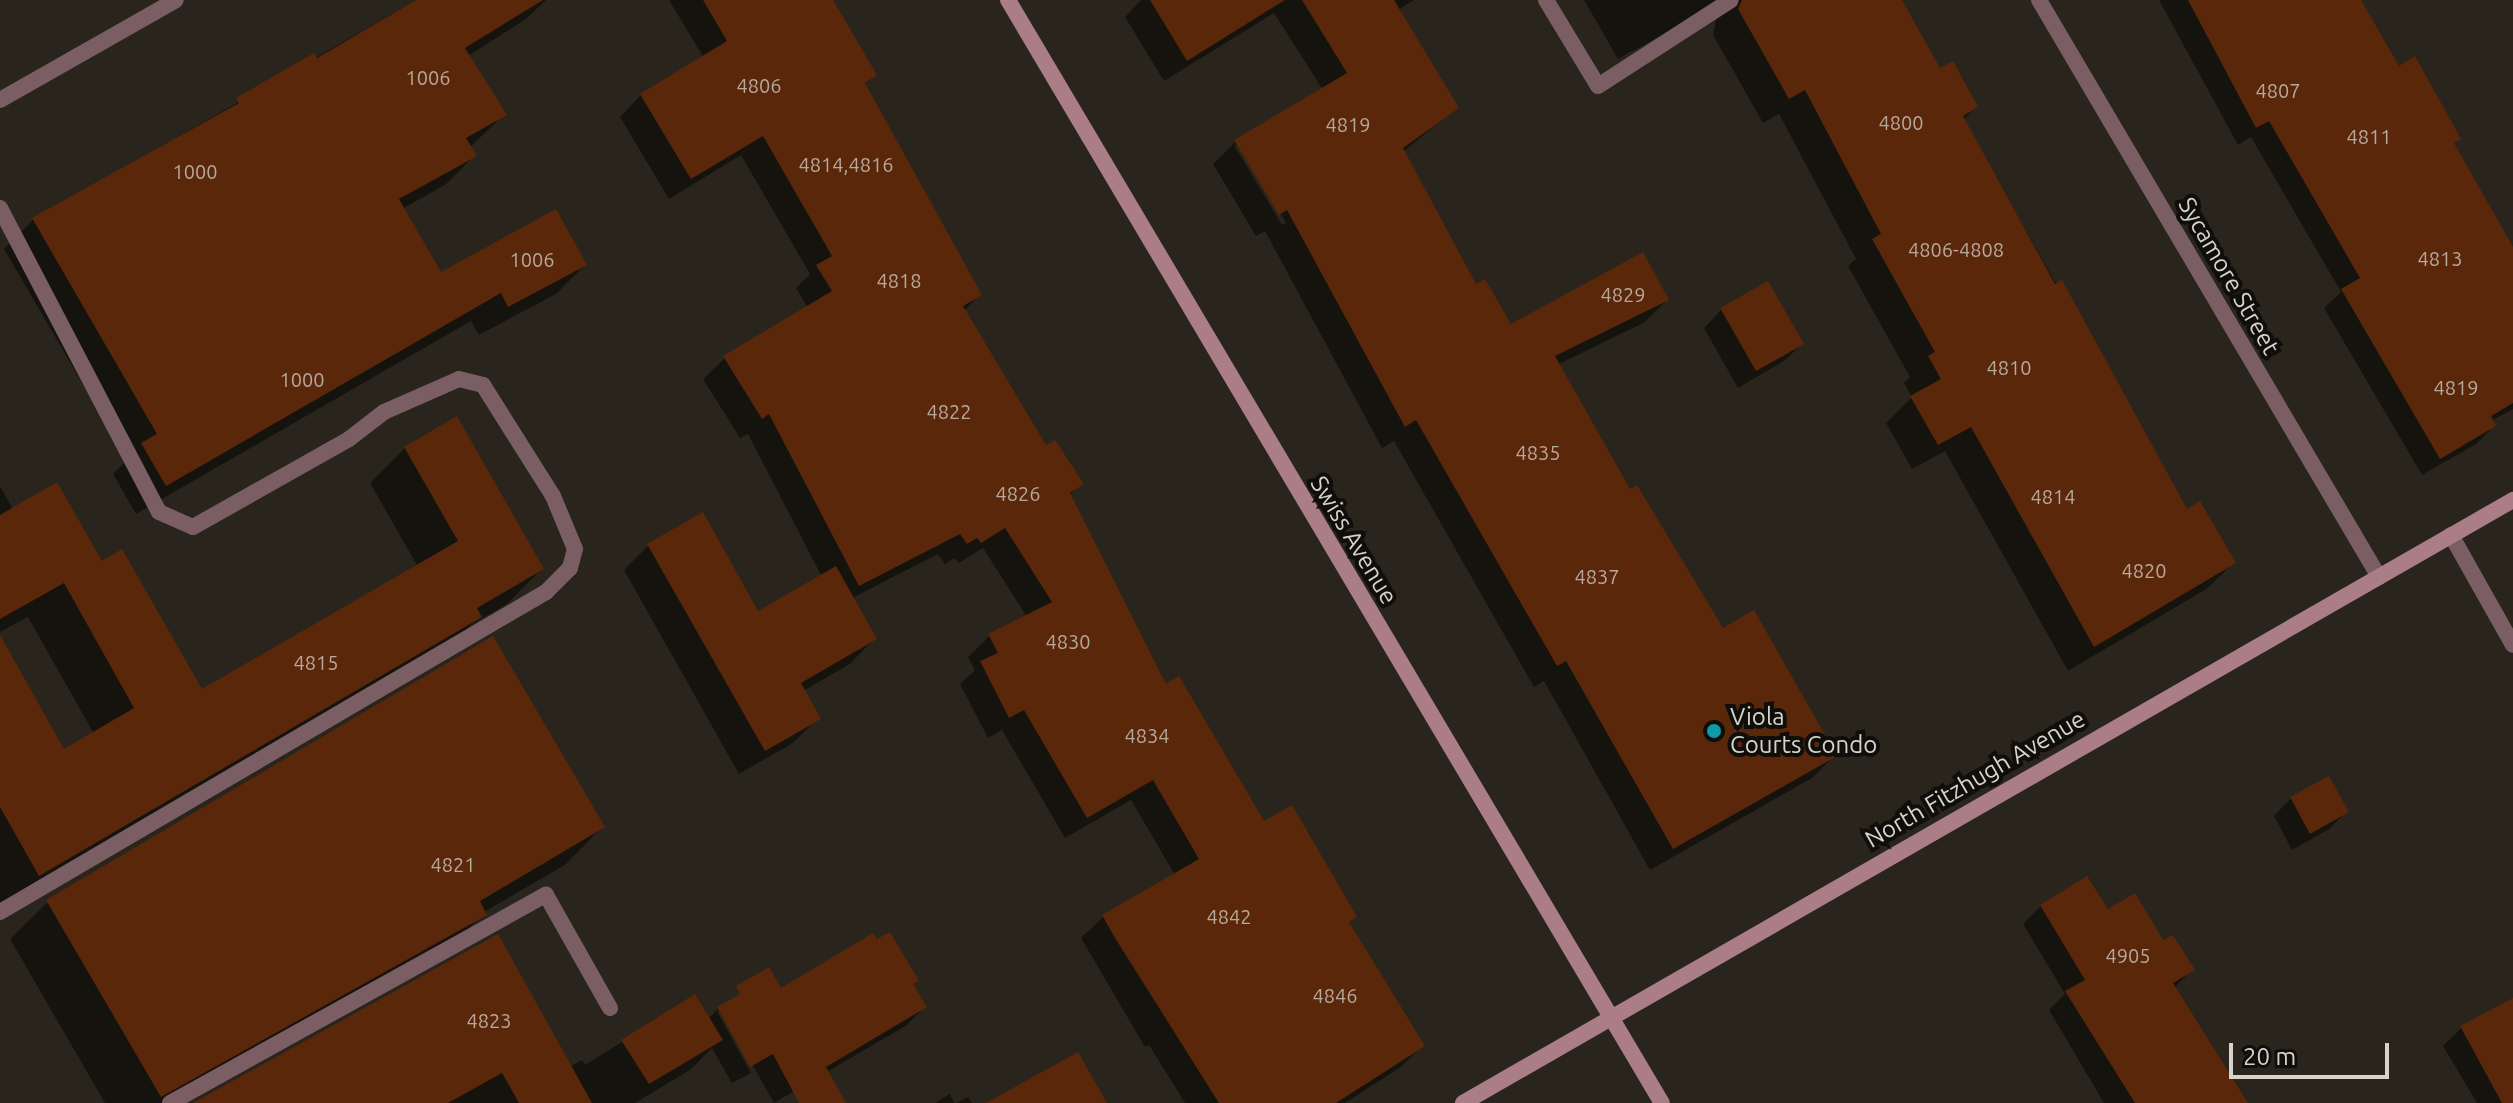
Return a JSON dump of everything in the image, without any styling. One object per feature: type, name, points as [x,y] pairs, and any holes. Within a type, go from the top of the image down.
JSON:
[{"type":"street","points":[[0,100],[176,0]]},
{"type":"street","name":"Swiss Avenue","points":[[1008,0],[1662,1103]]},
{"type":"street","points":[[1546,0],[1598,86],[1731,0]]},
{"type":"street","name":"Sycamore Street","points":[[2039,0],[2379,577]]},
{"type":"street","points":[[0,208],[159,512],[193,527],[349,439],[384,412],[459,379],[483,385],[553,496],[575,549],[570,568],[546,592],[0,912]]},
{"type":"street","name":"North Fitzhugh Avenue","points":[[1463,1103],[1608,1016],[2513,500]]},
{"type":"street","points":[[2451,535],[2513,645]]},
{"type":"street","points":[[170,1103],[546,895],[610,1008]]},
{"type":"building","points":[[416,0],[543,0],[465,48],[507,115],[466,138],[477,156],[399,199],[441,272],[556,209],[587,265],[508,307],[501,293],[166,486],[141,443],[157,434],[32,218],[239,103],[236,98],[314,53],[317,58]]},
{"type":"building","points":[[703,0],[833,0],[877,75],[865,83],[982,295],[963,306],[1046,445],[1055,440],[1084,484],[1070,493],[1166,684],[1179,676],[1264,821],[1292,805],[1357,917],[1349,922],[1425,1046],[1336,1103],[1219,1103],[1115,938],[1102,915],[1199,859],[1153,780],[1087,818],[1024,710],[1009,718],[980,661],[998,653],[988,634],[1052,602],[1005,528],[981,543],[977,538],[967,544],[960,534],[859,586],[769,414],[762,419],[723,356],[832,291],[816,265],[832,256],[763,136],[691,179],[640,94],[727,41]]},
{"type":"building","points":[[1150,0],[1285,0],[1187,61]]},
{"type":"building","points":[[1302,0],[1394,0],[1459,108],[1403,148],[1476,284],[1485,279],[1511,324],[1643,252],[1669,300],[1555,356],[1630,489],[1637,485],[1723,628],[1754,610],[1837,756],[1673,849],[1566,661],[1557,666],[1416,420],[1405,427],[1287,210],[1279,215],[1234,140],[1347,73]]},
{"type":"building","points":[[1742,0],[1902,0],[1940,68],[1953,61],[1978,107],[1963,116],[2055,284],[2062,280],[2187,509],[2200,501],[2236,563],[2094,647],[1971,427],[1938,445],[1910,396],[1941,379],[1928,356],[1935,352],[1872,239],[1881,234],[1805,90],[1789,99],[1738,9]]},
{"type":"building","points":[[2188,0],[2361,0],[2399,66],[2415,56],[2461,139],[2454,143],[2513,247],[2513,403],[2491,416],[2496,426],[2440,459],[2341,289],[2360,278],[2269,121],[2256,128]]},
{"type":"building","points":[[1768,281],[1804,344],[1756,371],[1720,308]]},
{"type":"building","points":[[457,416],[544,569],[477,608],[482,617],[39,876],[0,807],[0,635],[64,749],[134,708],[64,583],[0,619],[0,515],[57,482],[102,561],[122,549],[202,689],[458,541],[404,447]]},
{"type":"building","points":[[703,512],[758,611],[836,566],[877,639],[801,683],[821,719],[765,751],[647,544]]},
{"type":"building","points":[[493,636],[605,827],[480,901],[487,915],[161,1097],[46,900]]},
{"type":"building","points":[[2329,776],[2349,812],[2310,834],[2290,797]]},
{"type":"building","points":[[2087,876],[2108,909],[2135,893],[2163,940],[2173,935],[2195,970],[2173,983],[2248,1103],[2135,1103],[2065,991],[2085,980],[2040,905]]},
{"type":"building","points":[[890,932],[919,981],[913,984],[927,1007],[826,1067],[846,1103],[799,1103],[773,1054],[750,1067],[717,1007],[740,994],[736,986],[769,967],[781,988],[873,933],[877,939]]},
{"type":"building","points":[[498,934],[592,1103],[519,1103],[502,1073],[448,1103],[193,1103]]},
{"type":"building","points":[[695,994],[723,1040],[649,1084],[621,1040]]},
{"type":"building","points":[[2513,998],[2513,1103],[2502,1103],[2460,1026]]},
{"type":"building","points":[[1078,1052],[1107,1103],[986,1103]]},
{"type":"place","name":"Viola Courts Condo","points":[[1714,731]]}]
